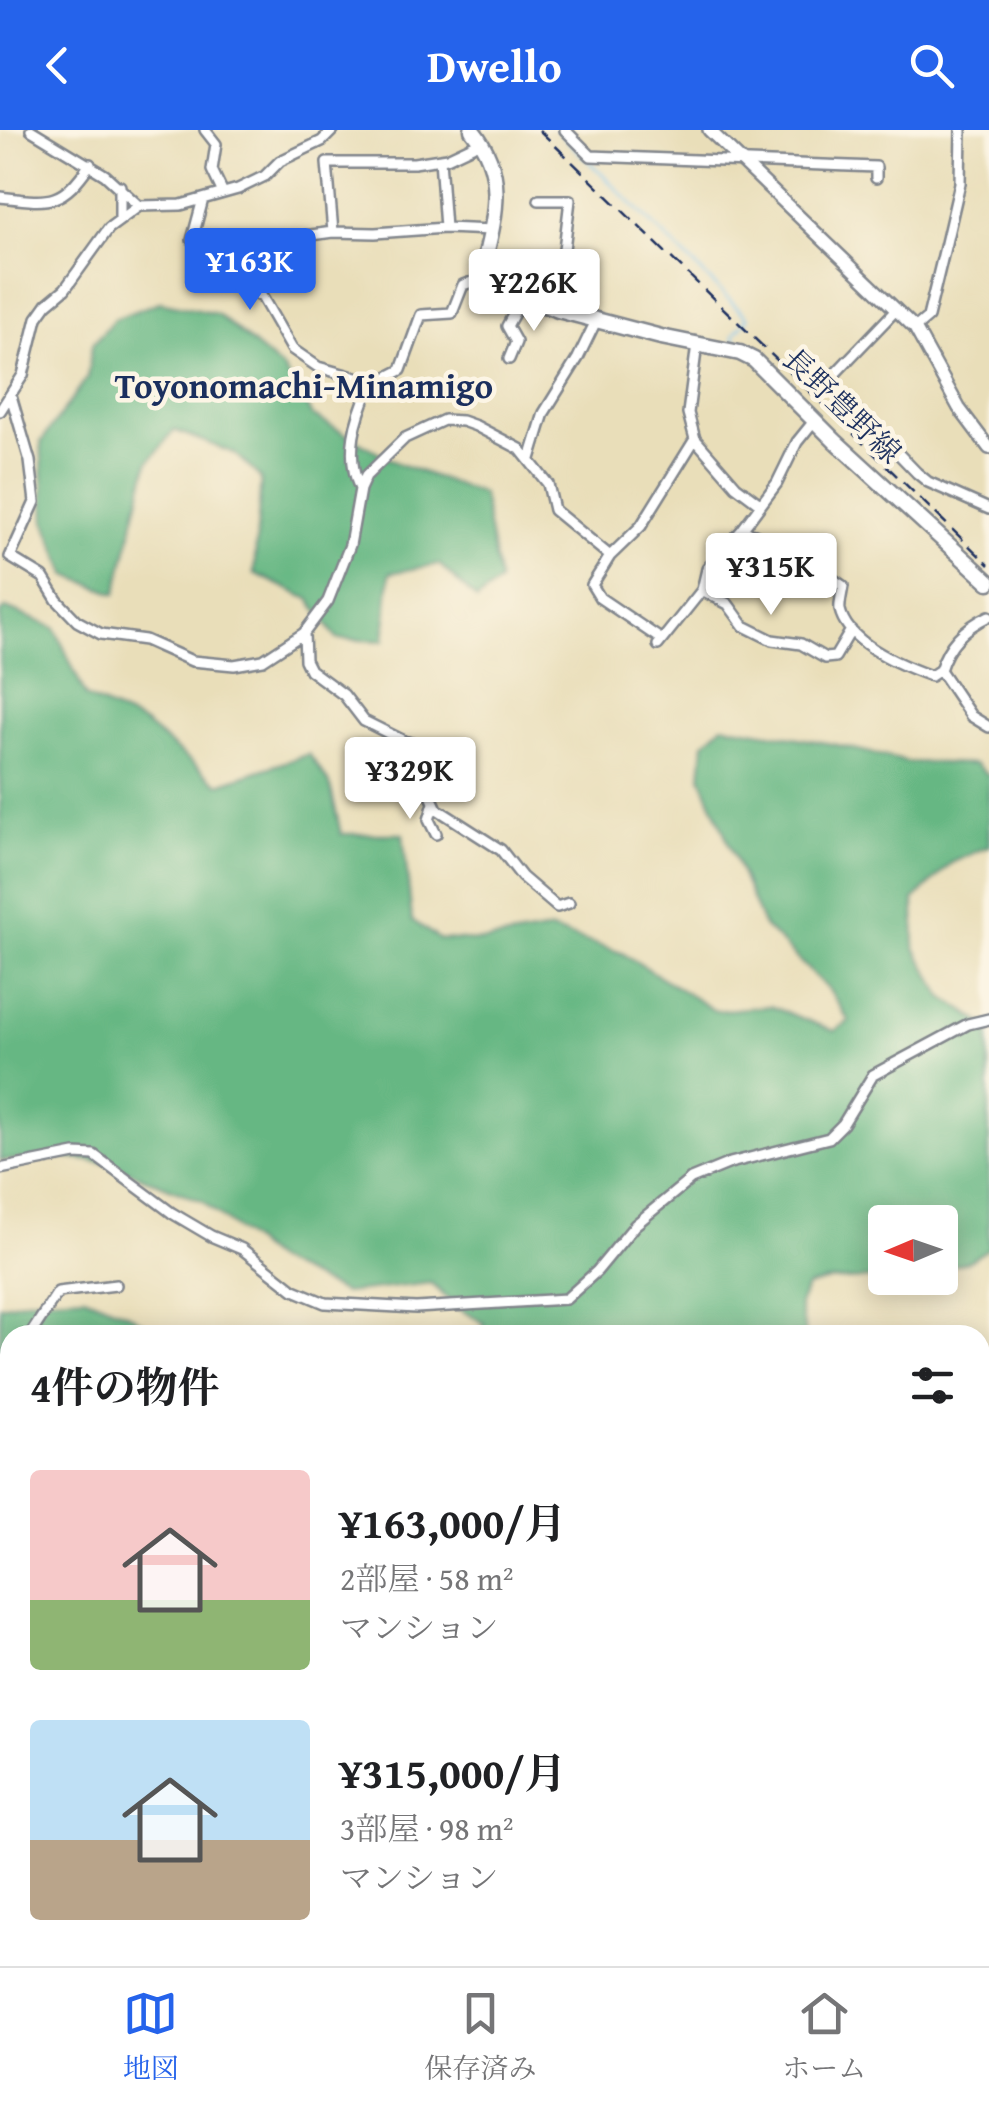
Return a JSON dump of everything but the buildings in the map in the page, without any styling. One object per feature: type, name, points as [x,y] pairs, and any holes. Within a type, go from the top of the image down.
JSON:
[{"type":"main road","points":[[477,136],[491,157],[495,180],[492,230],[484,267]]},
{"type":"main road","name":"長野豊野線","points":[[484,267],[547,306],[740,353],[754,360],[814,421],[989,582]]},
{"type":"street","points":[[31,130],[90,164],[140,206]]},
{"type":"street","points":[[205,130],[216,144],[212,170],[223,194]]},
{"type":"street","points":[[0,411],[12,396],[29,356],[37,318],[65,289],[98,239],[120,220],[140,206],[164,207],[203,199],[266,176],[280,161],[322,141],[332,130]]},
{"type":"street","points":[[565,130],[591,156],[876,166],[876,178]]},
{"type":"street","points":[[709,130],[915,328],[959,408],[989,448]]},
{"type":"street","points":[[915,328],[928,317],[960,183],[961,130]]},
{"type":"street","points":[[327,163],[440,159],[477,136]]},
{"type":"street","points":[[322,141],[333,232]]},
{"type":"street","points":[[440,159],[445,228]]},
{"type":"street","points":[[0,196],[60,198],[73,189],[90,164]]},
{"type":"street","points":[[120,186],[120,220]]},
{"type":"street","points":[[203,199],[192,240],[221,273],[262,297],[292,349],[318,367],[375,383]]},
{"type":"street","points":[[538,200],[570,200],[561,274],[553,272],[547,306]]},
{"type":"street","points":[[282,239],[333,232],[492,230]]},
{"type":"street","points":[[12,396],[30,460],[35,502],[5,557],[43,578],[77,621],[102,634],[159,645],[178,658],[220,664],[263,660],[304,632],[337,583],[358,510],[356,418],[370,386],[402,370],[421,315],[452,313],[463,286],[475,281],[484,267]]},
{"type":"street","points":[[509,360],[516,342],[507,326],[524,294]]},
{"type":"street","points":[[896,310],[828,381],[928,482],[989,509]]},
{"type":"street","points":[[530,459],[544,413],[596,320]]},
{"type":"street","points":[[697,344],[688,414],[695,439],[736,486],[760,504]]},
{"type":"street","points":[[360,488],[394,446],[444,420],[462,421],[520,449],[548,484],[554,510],[610,556]]},
{"type":"street","points":[[695,439],[641,526],[610,556],[592,585],[600,598],[660,643],[702,590],[707,569],[777,482],[797,442],[814,421]]},
{"type":"street","points":[[742,530],[789,549],[843,586],[840,610],[852,630],[891,662],[931,676],[940,670],[946,650],[963,632],[989,616]]},
{"type":"street","points":[[702,590],[728,604],[744,626],[772,640],[801,644],[825,658],[835,657],[852,630]]},
{"type":"street","points":[[304,632],[305,660],[310,670],[344,695],[364,721],[404,741],[437,751],[442,757],[432,798],[437,809],[501,850],[522,877],[558,907],[569,902]]},
{"type":"street","points":[[940,670],[971,716],[989,728]]},
{"type":"street","points":[[434,804],[429,820],[436,834]]},
{"type":"street","points":[[0,1169],[75,1154],[94,1155],[172,1214],[242,1249],[294,1290],[325,1304],[416,1308],[566,1298],[597,1271],[635,1225],[691,1179],[730,1163],[829,1138],[873,1074],[968,1024],[989,1019]]},
{"type":"street","points":[[37,1325],[58,1292],[116,1285]]},
{"type":"green space","points":[[159,302],[217,314],[284,370],[312,415],[397,463],[482,494],[499,582],[477,600],[439,564],[390,573],[384,641],[337,639],[309,599],[254,573],[261,478],[234,453],[174,430],[148,463],[116,594],[67,575],[45,521],[41,442],[87,378],[92,345],[114,319]]},
{"type":"green space","points":[[6,608],[55,628],[86,697],[143,723],[219,784],[309,754],[330,784],[341,834],[403,834],[412,920],[439,939],[485,941],[551,930],[622,953],[715,1011],[770,1006],[834,1031],[849,1021],[829,990],[763,925],[701,777],[704,743],[723,725],[908,762],[975,764],[989,775],[989,846],[951,863],[914,900],[915,948],[943,997],[989,1028],[989,1248],[969,1261],[958,1264],[958,1205],[868,1205],[868,1279],[825,1281],[807,1287],[799,1304],[804,1325],[484,1325],[457,1308],[431,1283],[344,1293],[275,1261],[202,1201],[108,1163],[59,1157],[0,1161],[0,613]]},
{"type":"green space","points":[[84,1296],[146,1325],[0,1325],[0,1306],[31,1299]]},
{"type":"waterway","points":[[557,130],[748,318],[733,336],[740,345]]},
{"type":"railway","points":[[539,130],[989,565]]},
{"type":"district","name":"Toyonomachi-Minamigo","points":[[304,386]]}]
